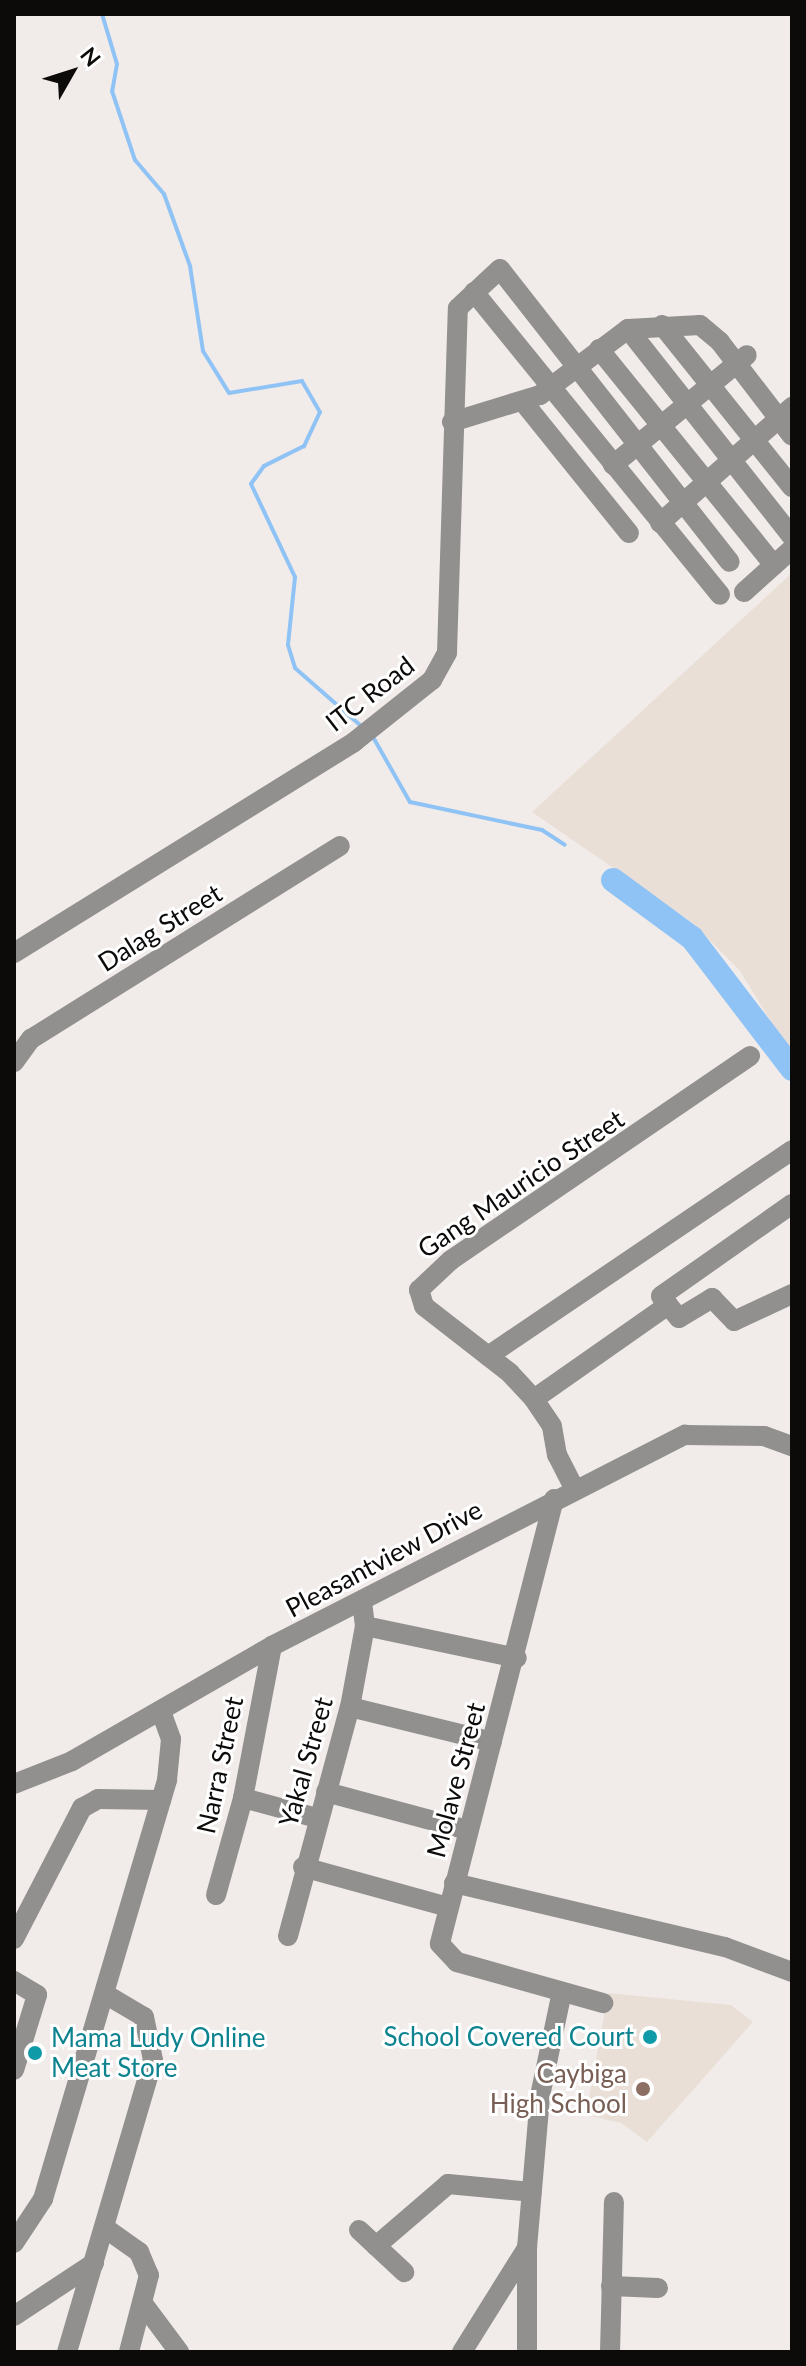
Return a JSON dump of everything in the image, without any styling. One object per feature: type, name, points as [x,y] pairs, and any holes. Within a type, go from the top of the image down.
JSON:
[{"type":"street","name":"ITC Road","points":[[14,953],[354,742],[432,680],[447,653],[458,308],[500,269],[576,366]]},
{"type":"street","points":[[474,292],[720,595]]},
{"type":"street","points":[[662,325],[792,487]]},
{"type":"street","points":[[452,422],[524,403],[628,329],[700,325],[742,359],[785,413],[792,436]]},
{"type":"street","points":[[628,329],[792,537]]},
{"type":"street","points":[[599,349],[774,565]]},
{"type":"street","points":[[613,465],[742,359]]},
{"type":"street","points":[[576,366],[730,562]]},
{"type":"street","points":[[524,403],[629,533]]},
{"type":"street","points":[[660,523],[785,413]]},
{"type":"street","points":[[744,592],[792,549]]},
{"type":"street","name":"Dalag Street","points":[[14,1062],[31,1039],[340,846]]},
{"type":"street","name":"Gang Mauricio Street","points":[[574,1488],[557,1455],[552,1426],[534,1399],[488,1356],[424,1306],[419,1299],[423,1283],[750,1056]]},
{"type":"street","points":[[488,1356],[792,1150]]},
{"type":"street","points":[[792,1204],[661,1296],[679,1318],[712,1298],[734,1321],[792,1294]]},
{"type":"street","points":[[534,1399],[668,1305]]},
{"type":"street","name":"Pleasantview Drive","points":[[14,1784],[72,1761],[272,1646],[362,1602],[574,1488],[685,1435],[764,1436],[792,1446]]},
{"type":"street","name":"Molave Street","points":[[554,1499],[517,1658],[468,1830],[440,1944],[451,1958],[603,2003]]},
{"type":"street","name":"Yakal Street","points":[[288,1936],[303,1867],[350,1707],[365,1626],[362,1602]]},
{"type":"street","points":[[365,1626],[517,1658]]},
{"type":"street","name":"Narra Street","points":[[216,1895],[243,1798],[272,1646]]},
{"type":"street","points":[[350,1707],[492,1742]]},
{"type":"street","points":[[14,2243],[43,2199],[161,1800],[172,1750],[161,1712]]},
{"type":"street","points":[[326,1792],[468,1830]]},
{"type":"street","points":[[243,1798],[317,1818]]},
{"type":"street","points":[[14,1939],[82,1808],[98,1799],[161,1800]]},
{"type":"street","points":[[303,1867],[448,1907]]},
{"type":"street","points":[[454,1883],[725,1947],[792,1972]]},
{"type":"street","points":[[14,1981],[37,1995],[14,2070]]},
{"type":"street","points":[[527,2352],[527,2248],[540,2096],[562,1992]]},
{"type":"street","points":[[67,2352],[105,2228],[153,2047],[144,2017],[105,1994]]},
{"type":"street","points":[[376,2246],[448,2184],[532,2192]]},
{"type":"street","points":[[610,2352],[614,2202]]},
{"type":"street","points":[[105,2228],[129,2241],[146,2265],[144,2305],[129,2352]]},
{"type":"street","points":[[359,2230],[404,2272]]},
{"type":"street","points":[[462,2352],[527,2248]]},
{"type":"street","points":[[14,2316],[94,2263]]},
{"type":"street","points":[[611,2286],[658,2288]]},
{"type":"street","points":[[144,2305],[179,2352]]},
{"type":"shaded area","points":[[792,573],[792,1056],[740,971],[693,923],[532,812]]},
{"type":"shaded area","name":"Caybiga High School","points":[[608,1993],[731,2005],[753,2022],[647,2142],[621,2123],[586,2115]]},
{"type":"waterway","points":[[102,14],[117,64],[112,91],[135,160],[164,194],[190,266],[203,351],[229,393],[302,381],[320,412],[304,446],[264,466],[251,484],[295,577],[288,645],[295,668],[361,726]]},
{"type":"waterway","points":[[373,737],[410,802],[542,830],[565,845]]},
{"type":"waterway","points":[[613,880],[692,938],[792,1069]]},
{"type":"place","name":"School Covered Court","points":[[650,2037]]},
{"type":"place","name":"Mama Ludy Online Meat Store","points":[[35,2053]]},
{"type":"place","name":"Caybiga High School","points":[[643,2089]]}]
